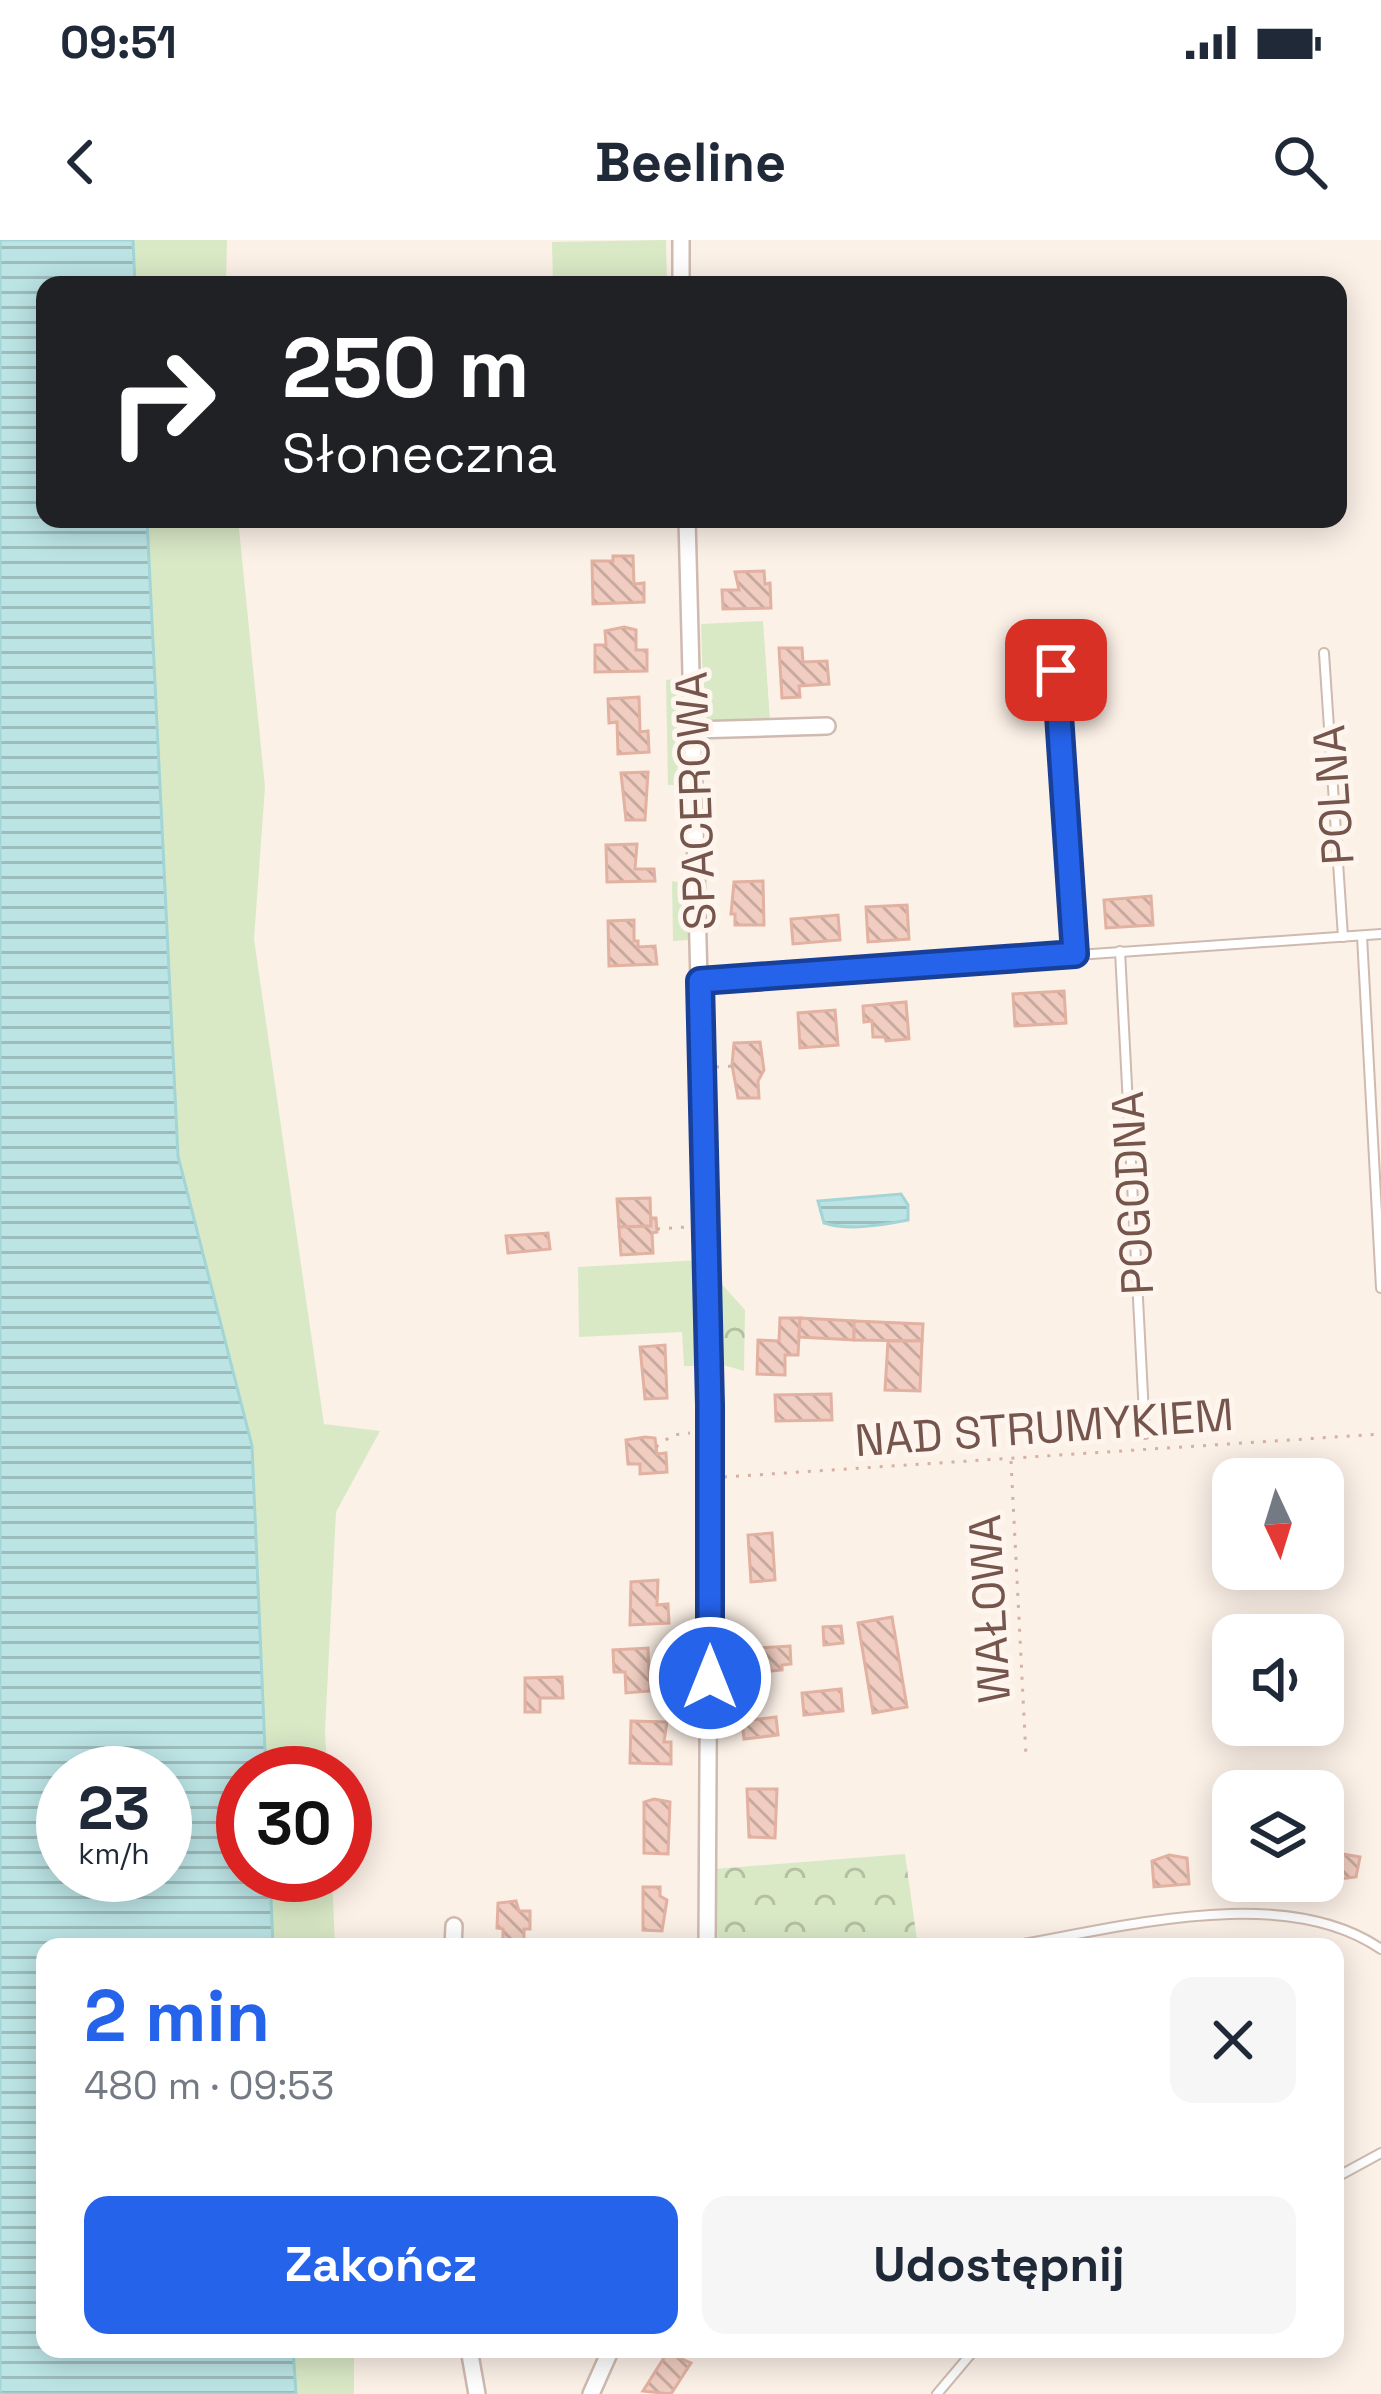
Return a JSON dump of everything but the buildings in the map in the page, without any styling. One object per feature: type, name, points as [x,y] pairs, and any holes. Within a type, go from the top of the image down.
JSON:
[{"type":"street","points":[[681,240],[681,276]]},
{"type":"street","name":"SPACEROWA","points":[[687,528],[710,1432],[707,1938]]},
{"type":"street","points":[[693,730],[827,726]]},
{"type":"street","points":[[453,1938],[454,1926]]},
{"type":"street","points":[[471,2358],[477,2394]]},
{"type":"street","points":[[591,2394],[607,2358]]},
{"type":"lane","name":"POLNA","points":[[1324,653],[1342,937]]},
{"type":"lane","points":[[1056,670],[1075,954]]},
{"type":"lane","points":[[700,981],[1381,934]]},
{"type":"lane","points":[[1362,936],[1381,1288]]},
{"type":"lane","name":"POGODNA","points":[[1120,951],[1145,1434]]},
{"type":"lane","points":[[1068,1938],[1220,1916],[1286,1915],[1361,1935],[1381,1949]]},
{"type":"lane","points":[[1344,2173],[1381,2152]]},
{"type":"lane","points":[[937,2394],[967,2358]]},
{"type":"path","points":[[656,1229],[706,1226]]},
{"type":"path","points":[[656,1447],[680,1434],[710,1432]]},
{"type":"path","name":"NAD STRUMYKIEM","points":[[710,1478],[1381,1433]]},
{"type":"path","name":"WAŁOWA","points":[[1011,1460],[1026,1756]]},
{"type":"green space","points":[[133,240],[227,240],[226,276],[135,276]]},
{"type":"green space","points":[[666,240],[667,276],[553,276],[552,242]]},
{"type":"green space","points":[[147,528],[239,528],[265,787],[254,939],[324,1424],[380,1431],[336,1512],[326,1746],[265,1746],[252,1446],[178,1156]]},
{"type":"green space","points":[[763,621],[770,720],[709,721],[704,716],[701,624]]},
{"type":"green space","points":[[676,679],[678,785],[668,785],[666,680]]},
{"type":"green space","points":[[672,881],[687,884],[689,940],[673,941]]},
{"type":"green space","points":[[700,1260],[701,1366],[684,1366],[682,1332],[579,1337],[578,1267]]},
{"type":"green space","points":[[720,1282],[745,1310],[744,1371],[720,1364]]},
{"type":"green space","points":[[905,1854],[917,1938],[718,1938],[714,1869]]},
{"type":"green space","points":[[271,1902],[333,1902],[335,1938],[273,1938]]},
{"type":"green space","points":[[294,2358],[354,2358],[354,2394],[296,2394]]},
{"type":"water","points":[[0,240],[133,240],[135,276],[36,276],[36,528],[147,528],[178,1156],[252,1446],[265,1746],[216,1746],[216,1902],[271,1902],[273,1938],[36,1938],[36,2358],[294,2358],[296,2394],[0,2394]]},
{"type":"water","points":[[901,1194],[908,1205],[908,1220],[866,1226],[824,1223],[818,1201]]},
{"type":"route","points":[[710,1678],[710,1405],[700,981],[1075,954],[1056,670]]}]
